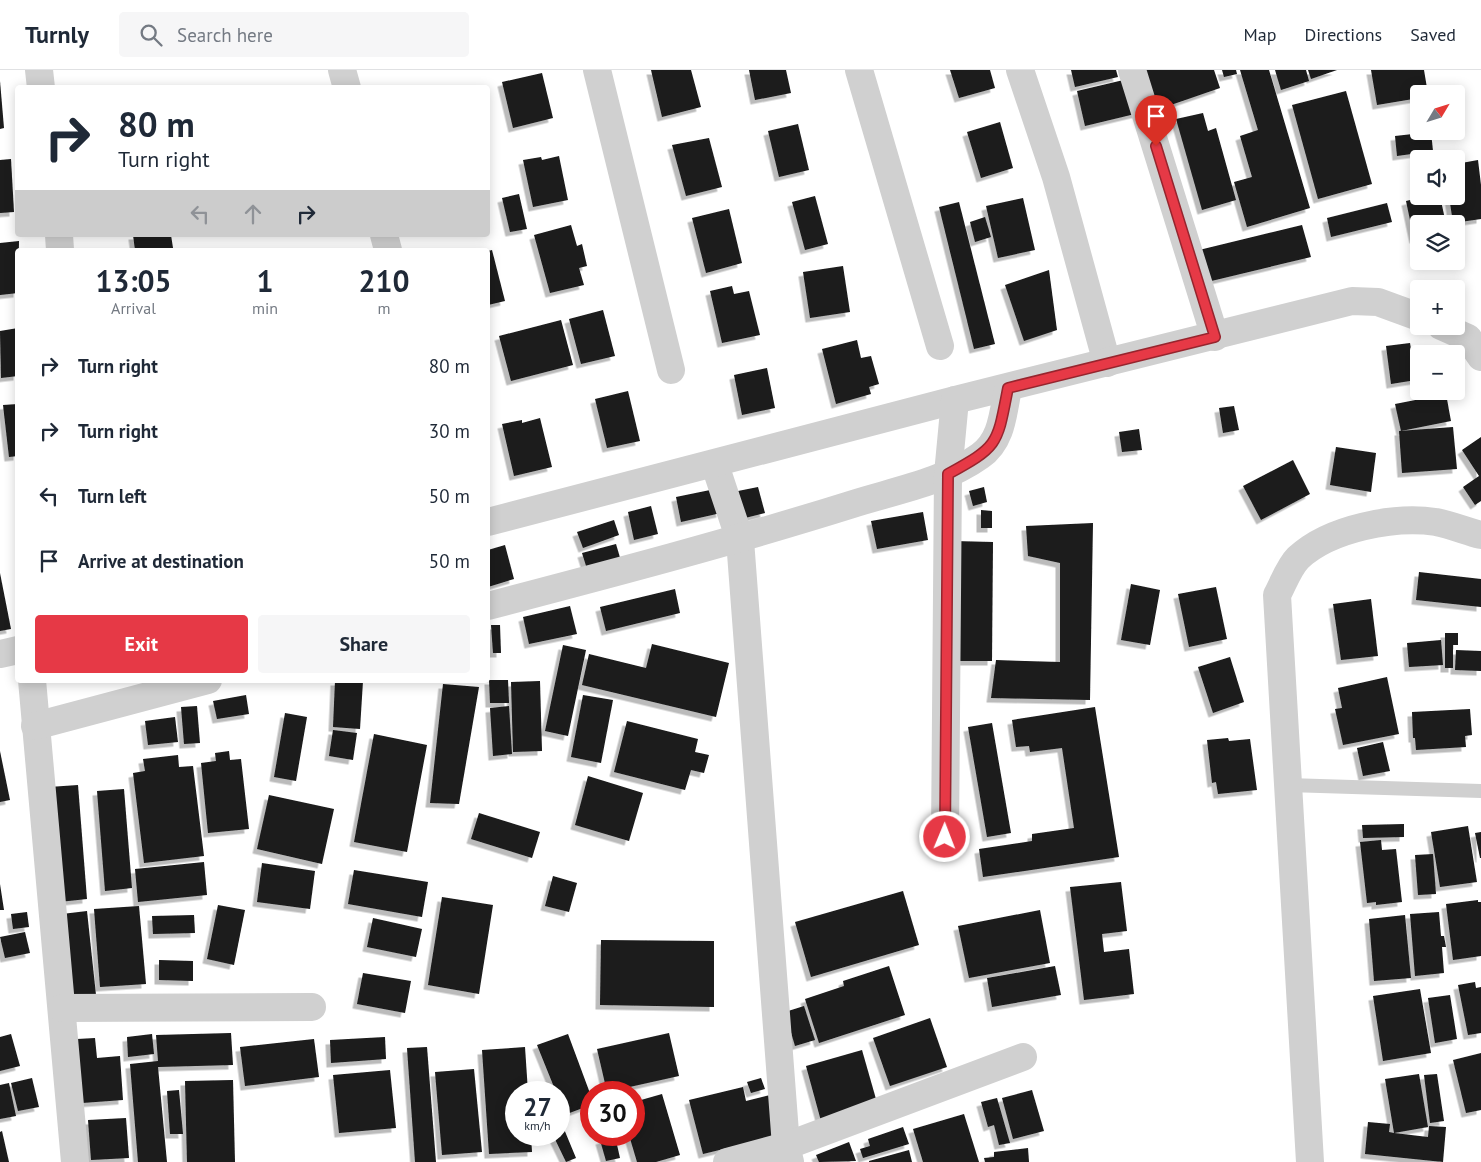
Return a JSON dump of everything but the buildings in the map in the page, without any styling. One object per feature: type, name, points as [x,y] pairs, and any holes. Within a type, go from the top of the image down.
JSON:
[{"type":"street","points":[[39,70],[41,85]]},
{"type":"street","points":[[342,70],[346,85]]},
{"type":"street","points":[[597,70],[671,370]]},
{"type":"street","points":[[859,70],[940,346]]},
{"type":"street","points":[[1020,70],[1056,177],[1107,363]]},
{"type":"street","points":[[1132,70],[1215,337]]},
{"type":"street","points":[[490,521],[715,465],[955,400],[1215,337],[1352,301],[1378,302],[1410,314]]},
{"type":"street","points":[[1461,335],[1477,343]]},
{"type":"street","points":[[490,605],[740,540],[948,474],[981,456],[994,442],[999,432],[1008,388]]},
{"type":"street","points":[[945,837],[948,474],[955,400]]},
{"type":"street","points":[[715,465],[740,540],[788,1154]]},
{"type":"street","points":[[1310,1162],[1277,595],[1297,559],[1328,538],[1353,528],[1403,522],[1436,522],[1481,535]]},
{"type":"street","points":[[0,654],[15,651]]},
{"type":"street","points":[[32,683],[75,1162]]},
{"type":"street","points":[[35,726],[197,683]]},
{"type":"street","points":[[62,1008],[312,1007]]},
{"type":"street","points":[[727,1162],[788,1154],[1024,1057]]},
{"type":"lane","points":[[1288,785],[1481,791]]},
{"type":"route","points":[[945,837],[948,474],[981,456],[994,442],[999,432],[1008,388],[1215,337],[1156,146]]}]
